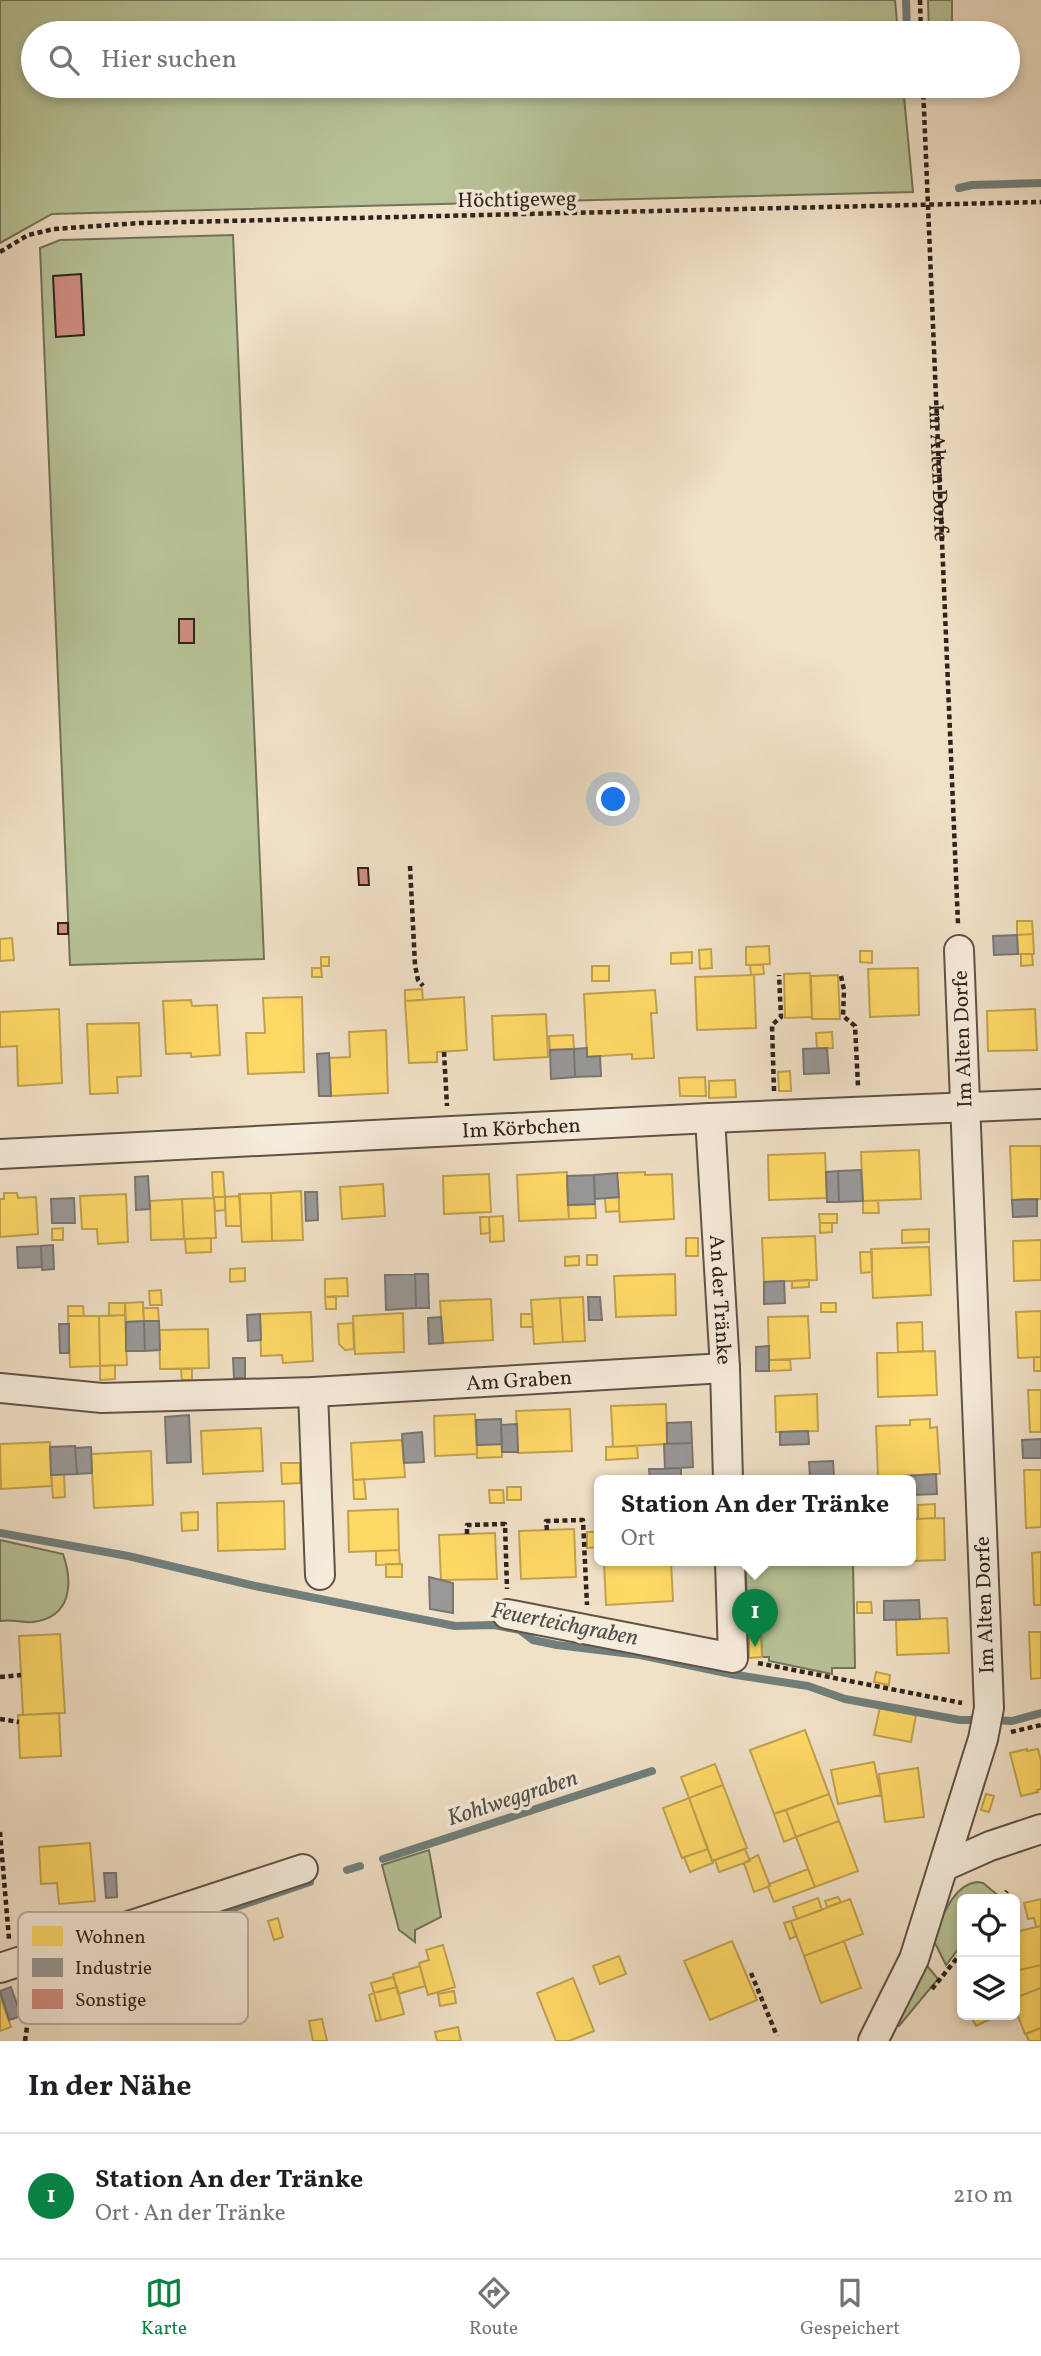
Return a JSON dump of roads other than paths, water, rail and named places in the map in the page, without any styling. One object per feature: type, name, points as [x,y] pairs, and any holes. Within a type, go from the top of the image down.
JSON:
[{"type":"street","name":"Im Alten Dorfe","points":[[873,2041],[914,1959],[983,1739],[989,1708],[959,950]]},
{"type":"street","name":"Im Körbchen","points":[[0,1154],[1041,1104]]},
{"type":"street","name":"An der Tränke","points":[[710,1118],[725,1368],[728,1475]]},
{"type":"street","name":"Am Graben","points":[[0,1388],[102,1398],[313,1392],[725,1368]]},
{"type":"street","points":[[313,1392],[320,1575]]},
{"type":"street","points":[[507,1614],[733,1658],[730,1566]]},
{"type":"street","points":[[944,1866],[990,1846],[1041,1829]]},
{"type":"street","points":[[170,1912],[303,1869]]},
{"type":"waterway","points":[[906,0],[907,21]]},
{"type":"waterway","points":[[959,188],[972,185],[1041,183]]},
{"type":"waterway","name":"Feuerteichgraben","points":[[0,1533],[128,1556],[255,1586],[455,1626],[494,1625],[520,1630],[533,1640],[557,1645],[640,1655],[736,1675],[808,1686],[845,1699],[960,1720],[980,1720]]},
{"type":"waterway","name":"Feuerteichgraben","points":[[993,1720],[1012,1721],[1041,1713]]},
{"type":"waterway","name":"Kohlweggraben","points":[[383,1859],[652,1771]]},
{"type":"waterway","name":"Kohlweggraben","points":[[347,1870],[360,1866]]},
{"type":"waterway","name":"Kohlweggraben","points":[[221,1912],[310,1882]]},
{"type":"place","name":"Station An der Tränke","points":[[755,1647]]}]
